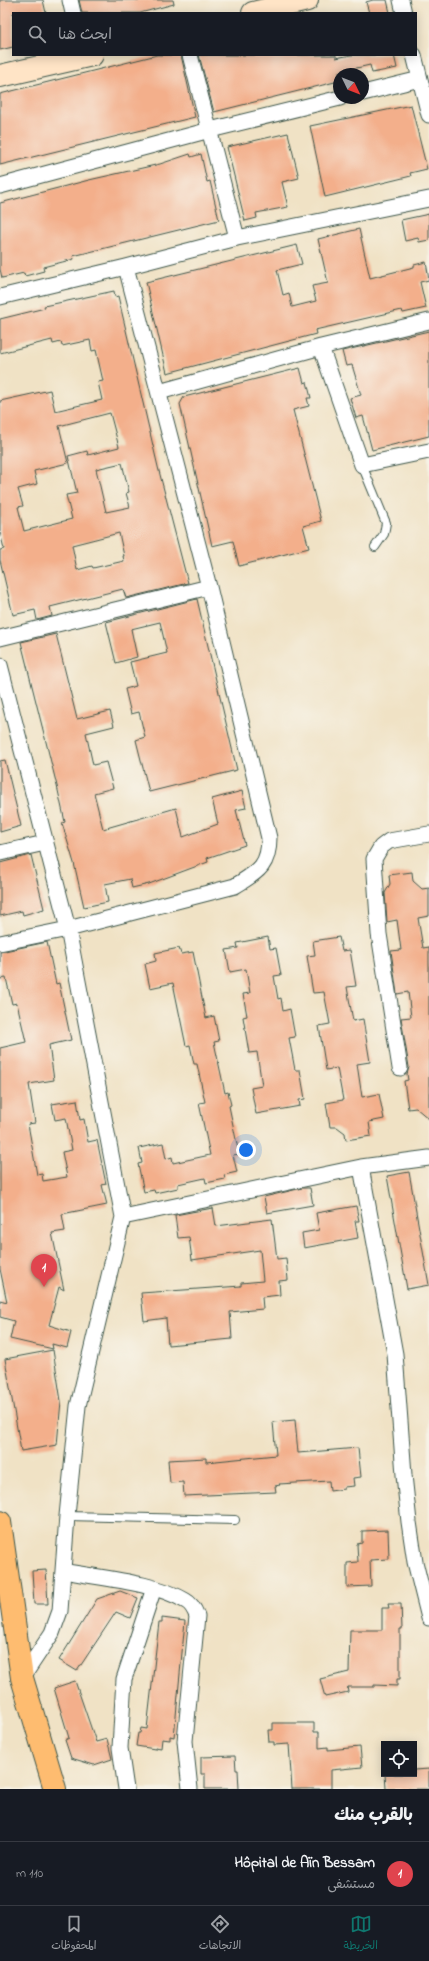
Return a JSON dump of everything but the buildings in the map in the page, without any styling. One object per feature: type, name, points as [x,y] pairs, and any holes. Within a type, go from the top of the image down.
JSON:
[{"type":"main road","points":[[257,12],[307,0]]},
{"type":"main road","points":[[0,76],[87,56]]},
{"type":"main road","points":[[0,1522],[22,1678],[54,1789]]},
{"type":"street","points":[[70,0],[73,12]]},
{"type":"street","points":[[401,0],[404,12]]},
{"type":"street","points":[[190,56],[237,238]]},
{"type":"street","points":[[414,56],[429,115]]},
{"type":"street","points":[[369,91],[420,79]]},
{"type":"street","points":[[0,186],[210,130],[333,100]]},
{"type":"street","points":[[0,297],[126,267],[237,238],[429,199]]},
{"type":"street","points":[[0,943],[68,929],[235,886],[256,873],[265,863],[269,852],[269,838],[209,587],[126,267]]},
{"type":"street","points":[[159,392],[321,346],[429,321]]},
{"type":"street","points":[[321,346],[362,465],[429,451]]},
{"type":"street","points":[[0,638],[209,587]]},
{"type":"street","points":[[0,665],[68,929],[123,1216],[78,1406],[67,1516],[60,1611],[52,1633],[22,1678]]},
{"type":"street","points":[[400,1068],[379,934],[374,859],[381,847],[389,841],[429,834]]},
{"type":"street","points":[[0,853],[45,843]]},
{"type":"street","points":[[123,1216],[361,1167],[429,1158]]},
{"type":"street","points":[[361,1167],[395,1354],[408,1514],[415,1562],[429,1618]]},
{"type":"street","points":[[63,1571],[154,1588],[187,1602],[197,1616],[186,1741],[190,1789]]},
{"type":"street","points":[[126,1789],[120,1748],[124,1678],[154,1588]]},
{"type":"lane","points":[[362,465],[386,523],[384,534],[375,547]]},
{"type":"lane","points":[[67,1516],[236,1520]]},
{"type":"place","name":"Hôpital de Aïn Bessam","points":[[44,1287]]}]
